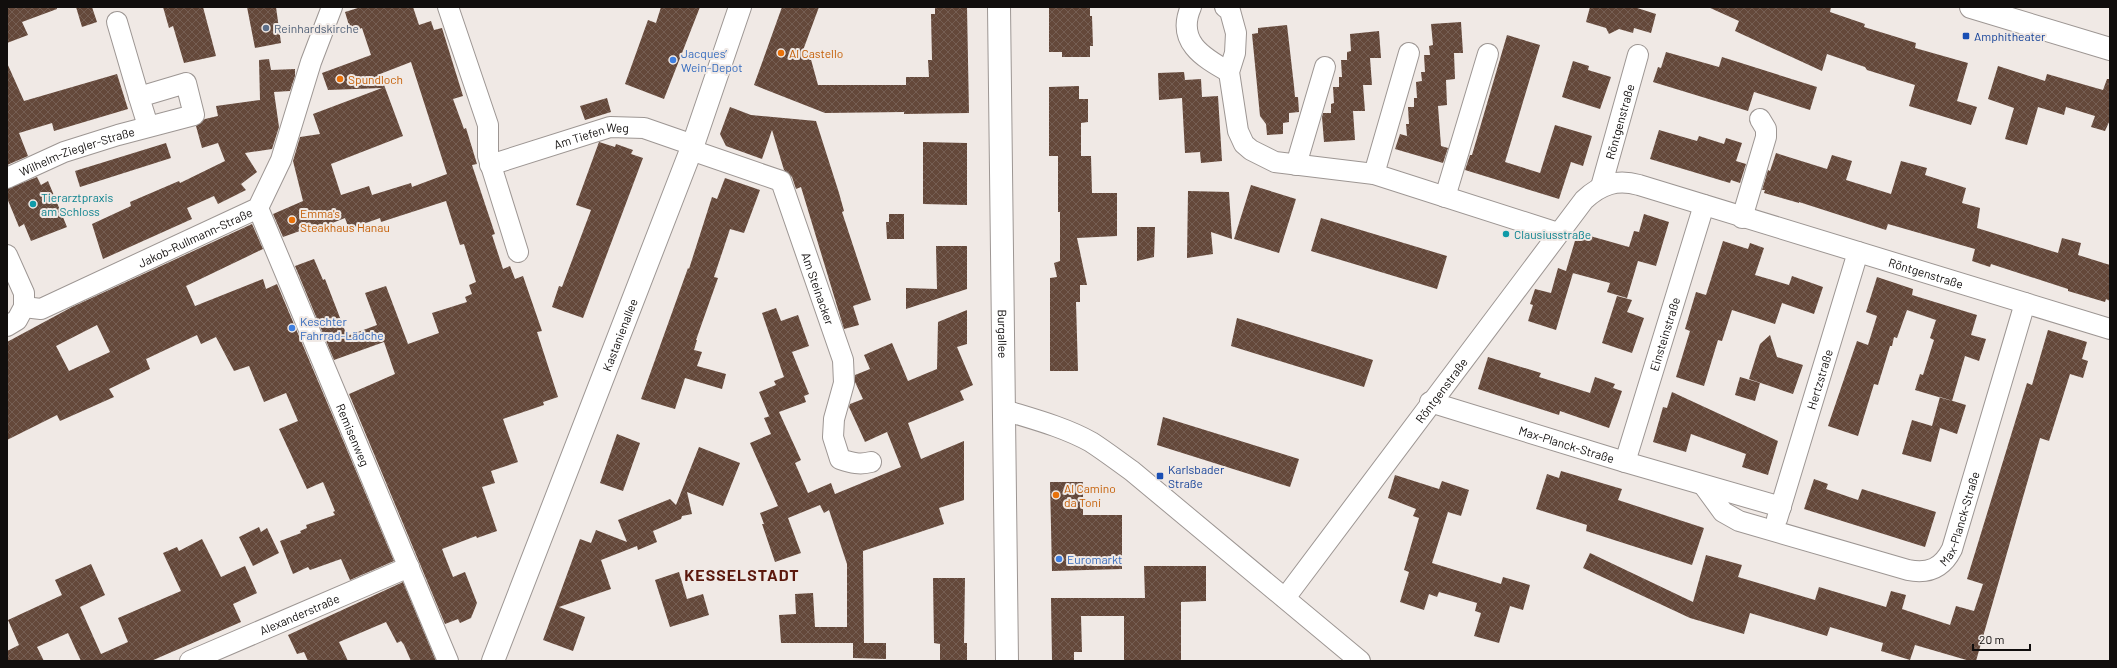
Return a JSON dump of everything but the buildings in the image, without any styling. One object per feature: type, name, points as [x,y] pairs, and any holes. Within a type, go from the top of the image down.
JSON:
[{"type":"street","name":"Jakob-Rullmann-Straße","points":[[24,307],[41,309],[258,208],[281,160],[311,62],[332,7]]},
{"type":"street","points":[[448,7],[488,125],[489,136],[487,151],[490,165],[518,252]]},
{"type":"street","name":"Kastanienallee","points":[[493,661],[692,147],[740,7]]},
{"type":"street","name":"Burgallee","points":[[999,7],[1007,661]]},
{"type":"street","points":[[1191,7],[1187,25],[1189,40],[1208,59],[1229,72]]},
{"type":"street","points":[[1225,7],[1230,11],[1236,33],[1234,53],[1229,72],[1238,131],[1244,144],[1264,158],[1275,162],[1374,174],[1558,233]]},
{"type":"street","points":[[1971,7],[2110,49]]},
{"type":"street","name":"Wilhelm-Ziegler-Straße","points":[[117,22],[148,126]]},
{"type":"street","points":[[1374,174],[1409,53]]},
{"type":"street","points":[[1445,197],[1488,54]]},
{"type":"street","name":"Röntgenstraße","points":[[1601,187],[1638,55]]},
{"type":"street","points":[[1296,165],[1325,67]]},
{"type":"street","name":"Wilhelm-Ziegler-Straße","points":[[7,178],[64,152],[148,126],[194,115],[186,83],[139,97]]},
{"type":"street","points":[[1742,218],[1766,137],[1766,130],[1760,119]]},
{"type":"street","name":"Am Tiefen Weg","points":[[490,165],[610,127],[644,128],[692,147]]},
{"type":"street","name":"Am Steinacker","points":[[692,147],[781,181],[843,360],[844,383],[834,419],[834,438],[840,459],[862,464],[871,462]]},
{"type":"street","name":"Röntgenstraße","points":[[1285,598],[1430,402],[1584,200],[1601,187],[1616,182],[1628,182],[2110,329]]},
{"type":"street","name":"Einsteinstraße","points":[[1625,462],[1704,205]]},
{"type":"street","name":"Remisenweg","points":[[258,208],[410,567],[448,661]]},
{"type":"street","name":"Hertzstraße","points":[[1781,506],[1858,252]]},
{"type":"street","points":[[7,255],[24,293],[24,307],[17,320],[7,326]]},
{"type":"street","name":"Max-Planck-Straße","points":[[1704,486],[1709,489],[1720,508],[1729,517],[1908,570],[1926,572],[1940,566],[1952,550],[2025,303]]},
{"type":"street","name":"Max-Planck-Straße","points":[[1430,402],[1704,486],[1781,506]]},
{"type":"street","points":[[1004,410],[1050,424],[1090,442],[1103,450],[1360,661]]},
{"type":"street","points":[[1773,530],[1781,506]]},
{"type":"street","name":"Alexanderstraße","points":[[190,661],[410,567]]},
{"type":"place","name":"Reinhardskirche","points":[[266,28]]},
{"type":"place","name":"Amphitheater","points":[[1966,36]]},
{"type":"place","name":"Al Castello","points":[[781,53]]},
{"type":"place","name":"Jacques’ Wein-Depot","points":[[673,60]]},
{"type":"place","name":"Spundloch","points":[[340,79]]},
{"type":"place","name":"Tierarztpraxis am Schloss","points":[[33,204]]},
{"type":"place","name":"Emma's Steakhaus Hanau","points":[[292,220]]},
{"type":"place","name":"Clausiusstraße","points":[[1506,234]]},
{"type":"place","name":"Keschter Fahrrad-Lädche","points":[[292,328]]},
{"type":"place","name":"Karlsbader Straße","points":[[1160,476]]},
{"type":"place","name":"Al Camino da Toni","points":[[1056,495]]},
{"type":"place","name":"Euromarkt","points":[[1059,559]]},
{"type":"district","name":"KESSELSTADT","points":[[742,574]]}]
